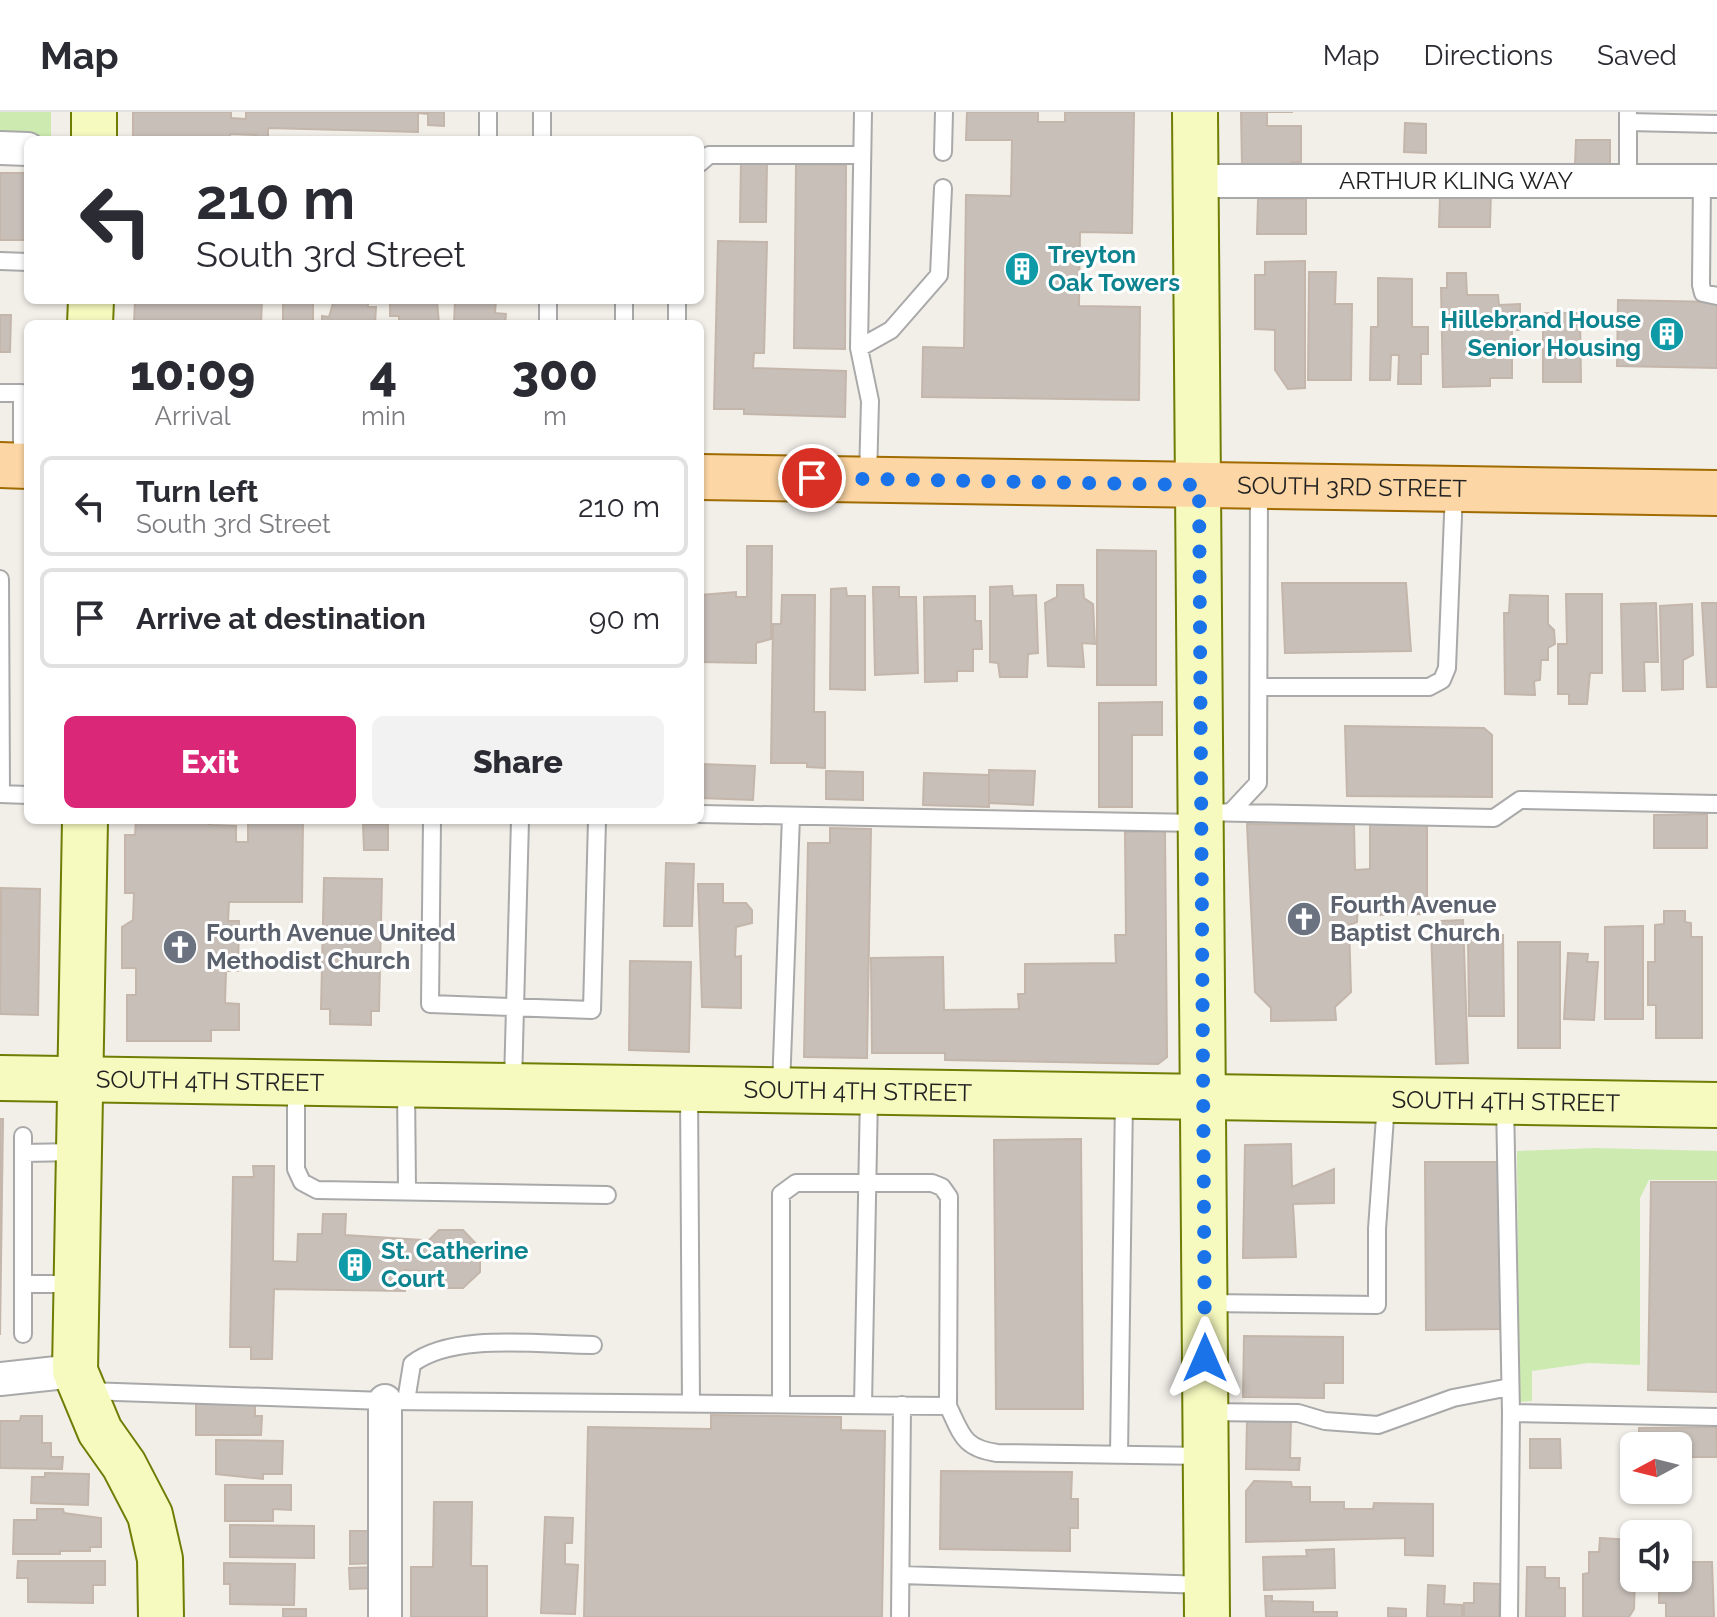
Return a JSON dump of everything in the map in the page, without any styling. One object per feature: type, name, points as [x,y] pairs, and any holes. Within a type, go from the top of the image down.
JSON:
[{"type":"main road","points":[[94,112],[94,136]]},
{"type":"main road","points":[[1195,112],[1199,485],[1211,816],[1203,1098],[1207,1601]]},
{"type":"main road","name":"SOUTH 3RD STREET","points":[[704,477],[1717,493]]},
{"type":"main road","points":[[85,824],[79,1152],[80,1381],[87,1407],[130,1475],[150,1515],[160,1559],[161,1617]]},
{"type":"main road","name":"SOUTH 4TH STREET","points":[[0,1078],[1717,1105]]},
{"type":"street","points":[[0,148],[24,149]]},
{"type":"street","name":"ARTHUR KLING WAY","points":[[1196,181],[1710,181]]},
{"type":"street","points":[[0,1379],[80,1381]]},
{"type":"street","points":[[385,1617],[395,1401]]},
{"type":"lane","points":[[488,112],[488,136]]},
{"type":"lane","points":[[542,112],[542,136]]},
{"type":"lane","points":[[863,112],[859,348],[870,401],[868,479]]},
{"type":"lane","points":[[943,152],[944,112]]},
{"type":"lane","points":[[1628,181],[1628,117],[1717,124]]},
{"type":"lane","points":[[704,159],[709,155],[862,155]]},
{"type":"lane","points":[[1710,181],[1701,285],[1703,293],[1717,296]]},
{"type":"lane","points":[[859,348],[891,330],[939,275],[943,188]]},
{"type":"lane","points":[[0,261],[24,262]]},
{"type":"lane","points":[[0,393],[24,387]]},
{"type":"lane","points":[[17,465],[24,397]]},
{"type":"lane","points":[[1211,816],[1258,783],[1259,486]]},
{"type":"lane","points":[[1260,687],[1429,687],[1442,680],[1447,668],[1454,489]]},
{"type":"lane","points":[[0,579],[0,794],[24,795]]},
{"type":"lane","points":[[704,814],[1494,818],[1520,800],[1717,804]]},
{"type":"lane","points":[[781,1090],[791,816]]},
{"type":"lane","points":[[432,824],[430,1004],[592,1010],[597,824]]},
{"type":"lane","points":[[513,1085],[520,824]]},
{"type":"lane","points":[[296,1082],[296,1169],[302,1182],[317,1190],[407,1189],[607,1195]]},
{"type":"lane","points":[[406,1084],[407,1189]]},
{"type":"lane","points":[[689,1088],[691,1404]]},
{"type":"lane","points":[[863,1405],[869,1092]]},
{"type":"lane","points":[[1119,1455],[1124,1096]]},
{"type":"lane","points":[[1205,1303],[1377,1305],[1377,1229],[1386,1101]]},
{"type":"lane","points":[[1505,1101],[1511,1413],[1509,1617]]},
{"type":"lane","points":[[23,1334],[23,1144],[79,1152]]},
{"type":"lane","points":[[781,1404],[781,1194],[796,1183],[932,1183],[942,1187],[949,1197],[948,1406],[962,1437],[974,1449],[997,1453],[1206,1456]]},
{"type":"lane","points":[[23,1284],[78,1284]]},
{"type":"lane","points":[[395,1401],[412,1364],[426,1353],[450,1345],[593,1345]]},
{"type":"lane","points":[[80,1381],[395,1401],[948,1406]]},
{"type":"lane","points":[[1205,1412],[1298,1413],[1325,1421],[1378,1425],[1453,1398],[1510,1387]]},
{"type":"lane","points":[[900,1617],[902,1405]]},
{"type":"lane","points":[[1511,1413],[1717,1417]]},
{"type":"lane","points":[[901,1575],[1207,1601]]},
{"type":"green space","points":[[0,112],[51,112],[51,136],[0,138]]},
{"type":"green space","points":[[1595,1148],[1717,1151],[1717,1180],[1649,1180],[1640,1198],[1640,1365],[1588,1363],[1532,1371],[1532,1401],[1519,1402],[1517,1151]]},
{"type":"building","points":[[133,112],[231,112],[231,118],[246,119],[246,112],[444,112],[444,126],[428,125],[428,114],[418,113],[418,132],[268,128],[268,136],[133,136]]},
{"type":"building","name":"Treyton Oak Towers","points":[[967,112],[1038,112],[1038,122],[1065,122],[1065,112],[1134,112],[1132,233],[1080,232],[1079,306],[1140,307],[1139,400],[922,397],[923,347],[964,348],[966,195],[1011,196],[1012,140],[966,140]]},
{"type":"building","points":[[1241,112],[1267,112],[1267,126],[1301,126],[1301,162],[1291,162],[1291,171],[1242,166]]},
{"type":"building","points":[[1405,123],[1426,124],[1426,153],[1404,152]]},
{"type":"building","points":[[1576,140],[1610,140],[1610,166],[1575,165]]},
{"type":"building","points":[[741,162],[767,162],[766,222],[740,222]]},
{"type":"building","points":[[796,164],[846,165],[845,349],[794,348]]},
{"type":"building","points":[[0,173],[24,173],[24,240],[0,240]]},
{"type":"building","points":[[1491,191],[1490,227],[1439,227],[1440,197]]},
{"type":"building","points":[[1258,199],[1306,199],[1306,234],[1257,234]]},
{"type":"building","points":[[718,241],[767,242],[764,353],[754,353],[753,368],[846,371],[845,417],[744,414],[744,409],[714,409]]},
{"type":"building","points":[[1305,261],[1305,388],[1288,389],[1275,370],[1275,330],[1255,329],[1255,275],[1265,275],[1265,262]]},
{"type":"building","points":[[1309,272],[1336,272],[1335,304],[1352,304],[1351,380],[1308,380]]},
{"type":"building","points":[[1447,273],[1466,273],[1467,295],[1498,295],[1499,305],[1520,304],[1520,330],[1512,330],[1512,378],[1490,378],[1490,386],[1443,387],[1441,288],[1447,288]]},
{"type":"building","points":[[1378,278],[1412,279],[1412,327],[1428,327],[1428,354],[1421,354],[1421,384],[1398,384],[1399,355],[1391,355],[1390,380],[1370,380],[1371,327],[1378,327]]},
{"type":"building","name":"Hillebrand House Senior Housing","points":[[1618,300],[1717,302],[1717,368],[1617,366]]},
{"type":"building","points":[[135,304],[262,304],[261,320],[134,320]]},
{"type":"building","points":[[283,304],[313,304],[313,320],[283,320]]},
{"type":"building","points":[[333,304],[368,304],[368,307],[376,307],[375,320],[322,320],[322,316],[329,317]]},
{"type":"building","points":[[390,304],[437,304],[439,320],[399,320],[399,316],[390,316]]},
{"type":"building","points":[[455,304],[496,304],[495,313],[506,314],[505,320],[454,320]]},
{"type":"building","points":[[1543,313],[1580,313],[1581,382],[1543,382]]},
{"type":"building","points":[[0,315],[11,315],[10,352],[0,352]]},
{"type":"building","points":[[747,546],[772,546],[771,639],[756,643],[756,663],[704,662],[704,595],[736,592],[736,597],[747,597]]},
{"type":"building","points":[[1097,550],[1156,551],[1156,685],[1097,685]]},
{"type":"building","points":[[1282,583],[1406,583],[1411,651],[1285,653]]},
{"type":"building","points":[[1057,585],[1083,585],[1084,598],[1093,604],[1095,644],[1082,643],[1084,667],[1048,666],[1045,603],[1057,597]]},
{"type":"building","points":[[1012,586],[1013,596],[1036,595],[1038,653],[1028,654],[1027,677],[1000,677],[998,663],[990,662],[990,587]]},
{"type":"building","points":[[873,587],[899,587],[899,597],[916,597],[918,673],[875,675]]},
{"type":"building","points":[[846,588],[847,596],[865,596],[865,690],[830,689],[831,589]]},
{"type":"building","points":[[1566,594],[1602,594],[1602,673],[1590,673],[1587,704],[1569,704],[1569,694],[1558,694],[1558,644],[1567,644]]},
{"type":"building","points":[[782,595],[815,595],[814,712],[825,712],[825,768],[807,767],[807,763],[771,763],[773,624],[781,624]]},
{"type":"building","points":[[1510,595],[1548,596],[1548,624],[1554,630],[1555,644],[1548,648],[1548,660],[1541,660],[1540,680],[1534,681],[1535,695],[1505,694],[1504,613],[1509,613]]},
{"type":"building","points":[[975,596],[975,621],[981,621],[982,649],[973,649],[973,671],[957,671],[957,681],[925,682],[924,597]]},
{"type":"building","points":[[1656,603],[1658,662],[1644,662],[1645,691],[1623,691],[1621,604]]},
{"type":"building","points":[[1702,603],[1717,603],[1717,687],[1707,687]]},
{"type":"building","points":[[1692,604],[1693,655],[1683,660],[1683,689],[1662,690],[1660,606]]},
{"type":"building","points":[[1162,702],[1162,735],[1132,735],[1132,807],[1099,807],[1099,703]]},
{"type":"building","points":[[1345,726],[1484,728],[1492,735],[1492,797],[1347,796]]},
{"type":"building","points":[[704,764],[755,766],[753,800],[704,798]]},
{"type":"building","points":[[989,770],[1035,771],[1033,805],[989,803]]},
{"type":"building","points":[[826,771],[863,772],[863,800],[826,799]]},
{"type":"building","points":[[924,773],[989,775],[989,807],[923,805]]},
{"type":"building","points":[[1707,814],[1707,848],[1654,848],[1654,815]]},
{"type":"building","name":"Fourth Avenue Baptist Church","points":[[1370,823],[1427,823],[1427,914],[1372,915],[1372,904],[1358,905],[1357,922],[1349,925],[1351,992],[1335,1007],[1336,1020],[1271,1021],[1271,1008],[1255,992],[1247,824],[1354,825],[1355,870],[1370,869]]},
{"type":"building","name":"Fourth Avenue United Methodist Church","points":[[136,824],[209,824],[236,826],[236,842],[248,842],[248,824],[303,824],[302,902],[229,902],[228,921],[239,921],[238,971],[226,971],[225,1003],[239,1004],[239,1030],[211,1030],[211,1041],[127,1041],[127,995],[136,995],[136,968],[122,968],[122,927],[133,920],[134,893],[125,893],[125,835],[135,835]]},
{"type":"building","points":[[363,824],[388,824],[388,850],[364,850]]},
{"type":"building","points":[[830,828],[871,829],[867,1058],[804,1057],[808,843],[830,843]]},
{"type":"building","points":[[1165,831],[1167,1057],[1158,1064],[945,1060],[945,1053],[872,1053],[871,958],[943,957],[944,1010],[1019,1009],[1018,994],[1025,994],[1025,964],[1116,963],[1115,935],[1126,935],[1125,832]]},
{"type":"building","points":[[666,863],[694,864],[692,926],[664,926]]},
{"type":"building","points":[[324,878],[382,879],[379,1011],[371,1011],[371,1025],[330,1024],[330,1009],[321,1009]]},
{"type":"building","points":[[698,884],[723,884],[723,903],[746,903],[752,910],[752,923],[736,927],[735,957],[741,956],[741,1008],[702,1007]]},
{"type":"building","points":[[1,888],[40,889],[38,1015],[0,1014]]},
{"type":"building","points":[[1664,911],[1685,911],[1685,922],[1691,923],[1691,937],[1702,937],[1702,1038],[1656,1038],[1656,1005],[1648,1005],[1648,962],[1655,962],[1655,925],[1664,924]]},
{"type":"building","points":[[1463,920],[1468,1063],[1436,1064],[1431,931],[1441,930],[1441,921]]},
{"type":"building","points":[[1643,926],[1643,1019],[1605,1019],[1605,927]]},
{"type":"building","points":[[1468,935],[1503,935],[1504,1016],[1469,1016]]},
{"type":"building","points":[[1518,942],[1560,942],[1560,1048],[1518,1048]]},
{"type":"building","points":[[1568,953],[1588,954],[1587,962],[1598,962],[1594,1020],[1564,1019]]},
{"type":"building","points":[[630,961],[691,962],[689,1052],[629,1050]]},
{"type":"building","points":[[0,1119],[3,1119],[0,1335]]},
{"type":"building","points":[[1081,1139],[1083,1409],[996,1409],[994,1140]]},
{"type":"building","points":[[1291,1144],[1292,1187],[1334,1169],[1334,1203],[1293,1204],[1296,1257],[1243,1258],[1245,1145]]},
{"type":"building","points":[[1425,1162],[1499,1162],[1500,1329],[1426,1330]]},
{"type":"building","name":"St. Catherine Court","points":[[253,1166],[274,1166],[273,1261],[297,1262],[298,1234],[322,1234],[323,1214],[346,1214],[345,1235],[422,1240],[422,1247],[439,1230],[463,1230],[480,1248],[480,1272],[463,1288],[439,1288],[423,1271],[405,1270],[405,1291],[274,1289],[272,1359],[251,1359],[251,1347],[230,1347],[233,1177],[254,1177]]},
{"type":"building","points":[[1651,1182],[1717,1182],[1717,1392],[1648,1390]]},
{"type":"building","points":[[1244,1336],[1343,1337],[1343,1383],[1324,1383],[1324,1398],[1243,1397]]},
{"type":"building","points":[[196,1401],[255,1401],[255,1416],[262,1416],[261,1435],[196,1435]]},
{"type":"building","points":[[711,1415],[841,1417],[841,1430],[885,1431],[882,1617],[584,1617],[588,1427],[711,1429]]},
{"type":"building","points":[[21,1416],[42,1416],[42,1443],[51,1443],[51,1457],[63,1457],[62,1469],[0,1468],[0,1421],[20,1421]]},
{"type":"building","points":[[1247,1419],[1291,1420],[1290,1458],[1300,1458],[1299,1470],[1246,1469]]},
{"type":"building","points":[[1716,1427],[1717,1457],[1692,1457],[1692,1432],[1639,1432],[1639,1428]]},
{"type":"building","points":[[1530,1439],[1560,1439],[1561,1468],[1530,1468]]},
{"type":"building","points":[[216,1440],[283,1441],[282,1474],[263,1474],[263,1479],[216,1474]]},
{"type":"building","points":[[941,1471],[1072,1472],[1071,1499],[1078,1499],[1078,1528],[1070,1528],[1070,1551],[940,1549]]},
{"type":"building","points":[[45,1473],[89,1474],[88,1505],[31,1503],[32,1477],[45,1477]]},
{"type":"building","points":[[1254,1481],[1291,1482],[1292,1487],[1310,1487],[1310,1502],[1344,1502],[1344,1509],[1373,1509],[1374,1503],[1433,1504],[1433,1556],[1405,1555],[1405,1538],[1246,1542],[1246,1491]]},
{"type":"building","points":[[225,1485],[291,1485],[291,1510],[273,1509],[273,1521],[225,1521]]},
{"type":"building","points":[[434,1502],[472,1502],[471,1566],[487,1566],[487,1617],[411,1617],[411,1567],[433,1567]]},
{"type":"building","points":[[37,1509],[63,1509],[64,1513],[101,1518],[101,1547],[90,1547],[90,1551],[60,1551],[60,1554],[13,1554],[14,1520],[37,1520]]},
{"type":"building","points":[[545,1517],[573,1518],[572,1543],[565,1543],[565,1564],[578,1565],[575,1614],[541,1613]]},
{"type":"building","points":[[230,1525],[314,1526],[314,1558],[230,1557]]},
{"type":"building","points":[[350,1531],[379,1531],[380,1563],[350,1564]]},
{"type":"building","points":[[1600,1538],[1620,1539],[1620,1592],[1635,1592],[1634,1609],[1629,1617],[1583,1617],[1583,1574],[1589,1573],[1589,1552],[1599,1552]]},
{"type":"building","points":[[1334,1549],[1335,1588],[1264,1590],[1263,1557],[1307,1556],[1306,1550]]},
{"type":"building","points":[[18,1561],[105,1561],[105,1585],[93,1585],[93,1603],[28,1602],[28,1578],[17,1578]]},
{"type":"building","points":[[1692,1562],[1712,1562],[1714,1617],[1666,1617],[1666,1603],[1659,1603],[1659,1592],[1692,1592]]},
{"type":"building","points":[[224,1563],[295,1564],[294,1605],[230,1604],[230,1584],[224,1584]]},
{"type":"building","points":[[381,1567],[381,1588],[350,1589],[349,1568]]},
{"type":"building","points":[[1527,1567],[1545,1567],[1545,1578],[1559,1578],[1559,1588],[1565,1588],[1565,1617],[1526,1617]]},
{"type":"building","points":[[1474,1583],[1500,1584],[1499,1617],[1464,1617],[1464,1603],[1474,1603]]},
{"type":"building","points":[[1428,1585],[1445,1586],[1444,1604],[1462,1605],[1462,1617],[1427,1617]]},
{"type":"building","points":[[1265,1596],[1272,1596],[1272,1601],[1313,1602],[1313,1612],[1337,1612],[1337,1617],[1266,1617]]},
{"type":"building","points":[[1388,1608],[1406,1609],[1406,1617],[1388,1617]]},
{"type":"building","points":[[283,1609],[306,1609],[306,1617],[283,1617]]},
{"type":"place","name":"Treyton Oak Towers","points":[[1022,269]]},
{"type":"place","name":"Hillebrand House Senior Housing","points":[[1667,334]]},
{"type":"place","name":"Fourth Avenue Baptist Church","points":[[1304,919]]},
{"type":"place","name":"Fourth Avenue United Methodist Church","points":[[180,947]]},
{"type":"place","name":"St. Catherine Court","points":[[355,1265]]},
{"type":"route","points":[[812,478],[1199,485],[1205,1358]]}]
